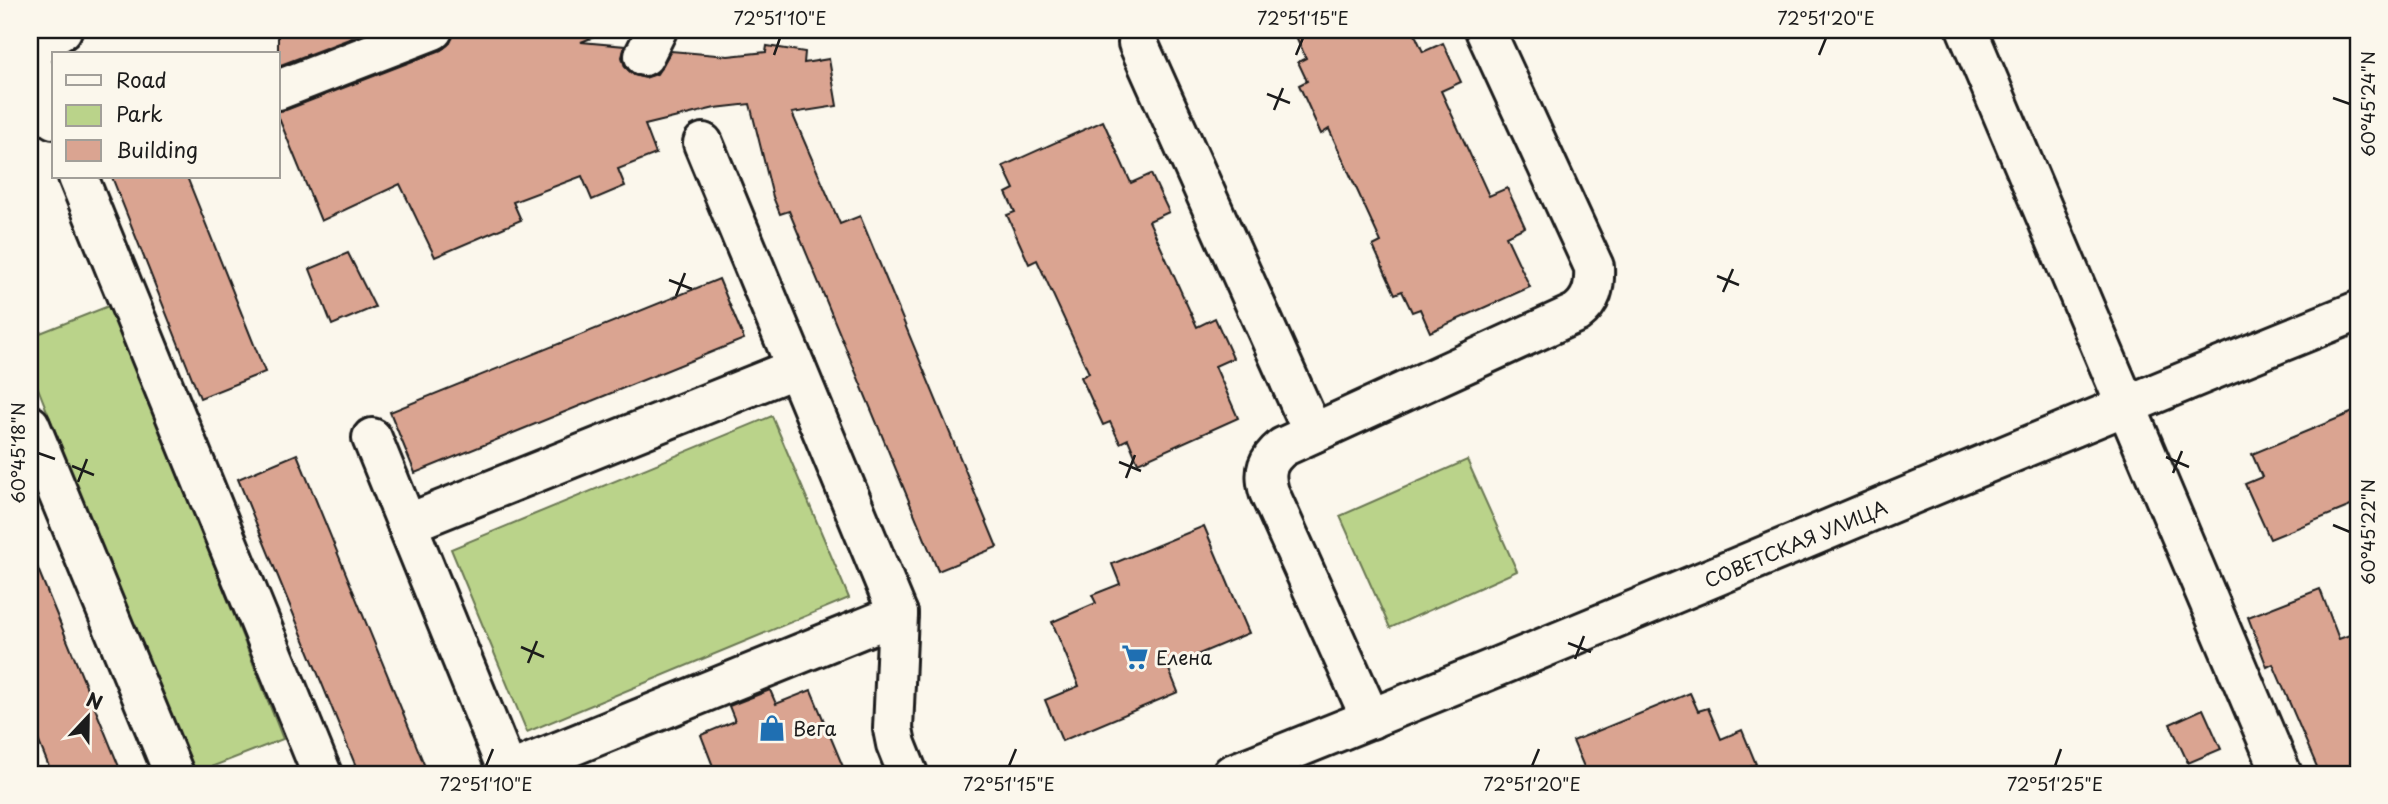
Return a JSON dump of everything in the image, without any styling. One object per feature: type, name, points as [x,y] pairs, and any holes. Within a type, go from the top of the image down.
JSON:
[{"type":"street","points":[[30,50],[62,30]]},
{"type":"street","points":[[280,89],[433,30]]},
{"type":"street","points":[[1371,719],[1265,481],[1266,467],[1283,447],[1576,313],[1586,305],[1592,295],[1595,280],[1594,267],[1485,30]]},
{"type":"street","points":[[1967,30],[2282,774]]},
{"type":"street","points":[[1138,43],[1312,433]]},
{"type":"street","points":[[30,59],[52,114]]},
{"type":"street","points":[[703,143],[898,614],[893,729],[908,774]]},
{"type":"street","points":[[78,178],[322,774]]},
{"type":"street","name":"СОВЕТСКАЯ УЛИЦА","points":[[1232,774],[1371,719],[2125,404],[2358,310]]},
{"type":"street","points":[[407,524],[796,368]]},
{"type":"street","points":[[30,425],[174,774]]},
{"type":"street","points":[[372,438],[508,773],[898,614]]},
{"type":"green space","points":[[111,305],[283,739],[193,774],[30,368],[30,337]]},
{"type":"green space","points":[[772,416],[849,598],[527,732],[451,549]]},
{"type":"green space","points":[[1467,460],[1517,571],[1390,628],[1340,516]]},
{"type":"building","points":[[278,30],[373,30],[280,65]]},
{"type":"building","points":[[454,30],[604,30],[604,33],[581,42],[625,46],[622,57],[625,67],[634,75],[645,78],[657,74],[671,51],[728,56],[766,52],[767,46],[805,52],[804,63],[829,59],[837,106],[792,113],[840,224],[860,216],[997,547],[938,571],[789,211],[780,214],[773,197],[750,104],[715,108],[645,125],[656,154],[618,169],[625,186],[592,200],[582,176],[513,202],[521,220],[435,257],[400,184],[321,221],[280,121],[280,111],[441,50],[450,43]]},
{"type":"building","points":[[1293,30],[1413,30],[1423,52],[1443,43],[1461,82],[1441,91],[1489,196],[1507,188],[1525,227],[1506,236],[1530,287],[1430,332],[1420,309],[1412,312],[1402,291],[1395,294],[1373,246],[1381,242],[1329,129],[1321,134],[1299,85],[1307,81],[1298,62],[1306,58]]},
{"type":"building","points":[[1103,121],[1131,183],[1151,174],[1169,212],[1149,221],[1197,327],[1215,318],[1233,358],[1215,366],[1238,418],[1138,463],[1128,439],[1120,443],[1110,422],[1103,425],[1081,377],[1089,373],[1037,260],[1029,264],[1007,215],[1015,212],[1006,193],[1014,189],[1003,166]]},
{"type":"building","points":[[112,178],[187,178],[265,372],[200,398]]},
{"type":"building","points":[[348,253],[375,307],[332,325],[310,269]]},
{"type":"building","points":[[719,279],[744,339],[415,473],[390,412]]},
{"type":"building","points":[[2358,410],[2358,503],[2270,539],[2245,484],[2262,477],[2252,454]]},
{"type":"building","points":[[297,454],[428,774],[359,774],[238,479]]},
{"type":"building","points":[[1204,526],[1249,633],[1168,667],[1178,692],[1062,741],[1045,700],[1079,686],[1052,622],[1096,603],[1092,595],[1120,584],[1112,564]]},
{"type":"building","points":[[31,552],[122,774],[52,774],[30,720]]},
{"type":"building","points":[[2320,589],[2339,639],[2358,632],[2358,765],[2336,774],[2320,774],[2273,664],[2267,667],[2248,617]]},
{"type":"building","name":"Вега","points":[[770,690],[776,704],[811,690],[846,774],[716,774],[701,735],[735,721],[729,706]]},
{"type":"building","points":[[1690,693],[1698,711],[1708,708],[1721,739],[1742,730],[1756,764],[1735,774],[1587,774],[1573,741]]},
{"type":"building","points":[[2203,709],[2221,749],[2188,763],[2170,724]]},
{"type":"place","name":"Елена","points":[[1135,657]]},
{"type":"place","name":"Вега","points":[[772,728]]}]
